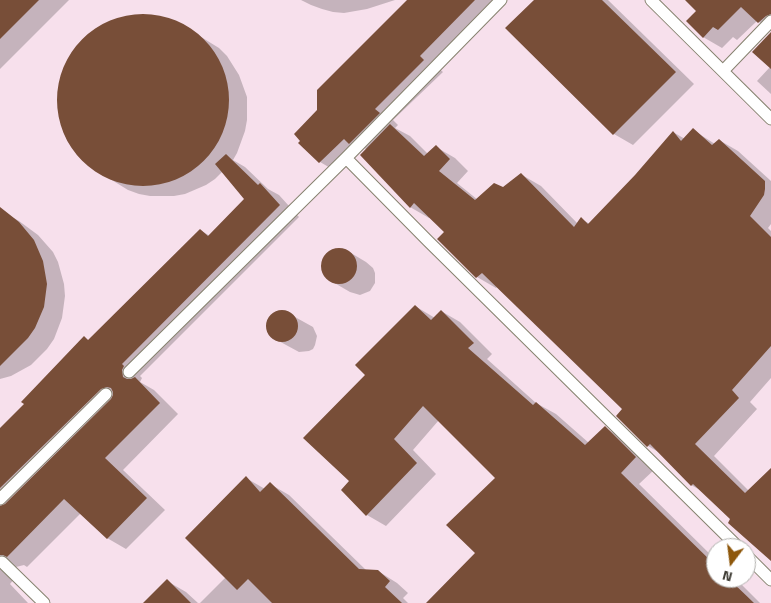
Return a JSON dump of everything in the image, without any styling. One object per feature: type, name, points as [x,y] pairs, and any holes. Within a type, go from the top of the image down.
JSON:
[{"type":"lane","points":[[129,372],[346,158],[501,0]]},
{"type":"lane","points":[[651,0],[771,119]]},
{"type":"lane","points":[[723,71],[771,21]]},
{"type":"lane","points":[[346,158],[729,538]]},
{"type":"lane","points":[[0,499],[106,394]]},
{"type":"lane","points":[[2,562],[44,603]]},
{"type":"lane","points":[[756,565],[771,580]]},
{"type":"shaded area","points":[[0,0],[771,0],[771,603],[0,603]]},
{"type":"building","points":[[0,0],[39,0],[0,39]]},
{"type":"building","points":[[407,0],[475,0],[420,56],[424,60],[375,109],[380,113],[349,144],[344,139],[319,163],[298,143],[300,141],[294,134],[317,110],[317,90]]},
{"type":"building","points":[[534,0],[602,0],[676,72],[613,135],[505,28]]},
{"type":"building","points":[[685,0],[771,0],[771,14],[758,23],[741,7],[718,30],[713,27],[703,38],[686,21],[696,11]]},
{"type":"building","points":[[135,14],[151,14],[176,20],[184,24],[198,33],[210,45],[223,67],[229,100],[223,133],[210,155],[198,167],[176,180],[151,186],[135,186],[110,180],[102,176],[88,167],[76,155],[63,133],[57,108],[57,92],[63,67],[67,59],[76,45],[88,33],[110,20]]},
{"type":"building","points":[[771,32],[771,69],[752,52]]},
{"type":"building","points":[[390,124],[424,156],[436,145],[450,159],[439,171],[475,200],[494,183],[503,187],[521,173],[574,227],[581,217],[588,224],[635,175],[673,131],[681,141],[693,128],[712,145],[719,139],[765,181],[764,195],[750,216],[771,237],[771,346],[732,390],[739,398],[695,444],[745,493],[771,468],[771,561],[756,548],[756,538],[745,538],[728,523],[730,519],[693,484],[691,486],[650,444],[647,447],[616,416],[622,409],[482,273],[476,278],[437,239],[444,232],[414,203],[410,208],[360,155]]},
{"type":"building","points":[[226,154],[258,185],[260,183],[280,205],[122,364],[124,366],[122,370],[123,377],[131,379],[135,377],[160,403],[105,458],[147,498],[107,539],[64,499],[7,557],[0,555],[0,506],[5,504],[111,399],[113,392],[111,388],[107,387],[101,389],[0,488],[0,428],[24,404],[21,402],[84,336],[88,340],[200,229],[208,236],[244,199],[215,164]]},
{"type":"building","points":[[0,207],[19,222],[34,240],[43,261],[47,284],[44,307],[35,328],[28,338],[0,366]]},
{"type":"building","points":[[339,248],[346,249],[352,253],[356,259],[356,273],[352,279],[346,283],[339,284],[332,283],[326,279],[322,273],[321,266],[322,259],[326,253],[332,249]]},
{"type":"building","points":[[415,305],[431,320],[441,310],[474,343],[468,348],[533,405],[536,402],[585,445],[605,426],[636,457],[621,473],[706,556],[706,588],[738,588],[754,603],[426,603],[475,553],[446,525],[495,478],[423,406],[394,439],[417,463],[366,516],[341,490],[349,481],[303,438],[365,375],[355,365]]},
{"type":"building","points":[[282,310],[288,311],[293,315],[297,320],[297,332],[293,337],[288,341],[282,342],[276,341],[271,337],[267,332],[266,326],[267,320],[271,315],[276,311]]},
{"type":"building","points":[[246,476],[260,492],[270,482],[359,569],[378,570],[390,581],[385,587],[402,603],[272,603],[248,579],[237,590],[185,538]]},
{"type":"building","points":[[167,579],[191,603],[143,603]]}]
